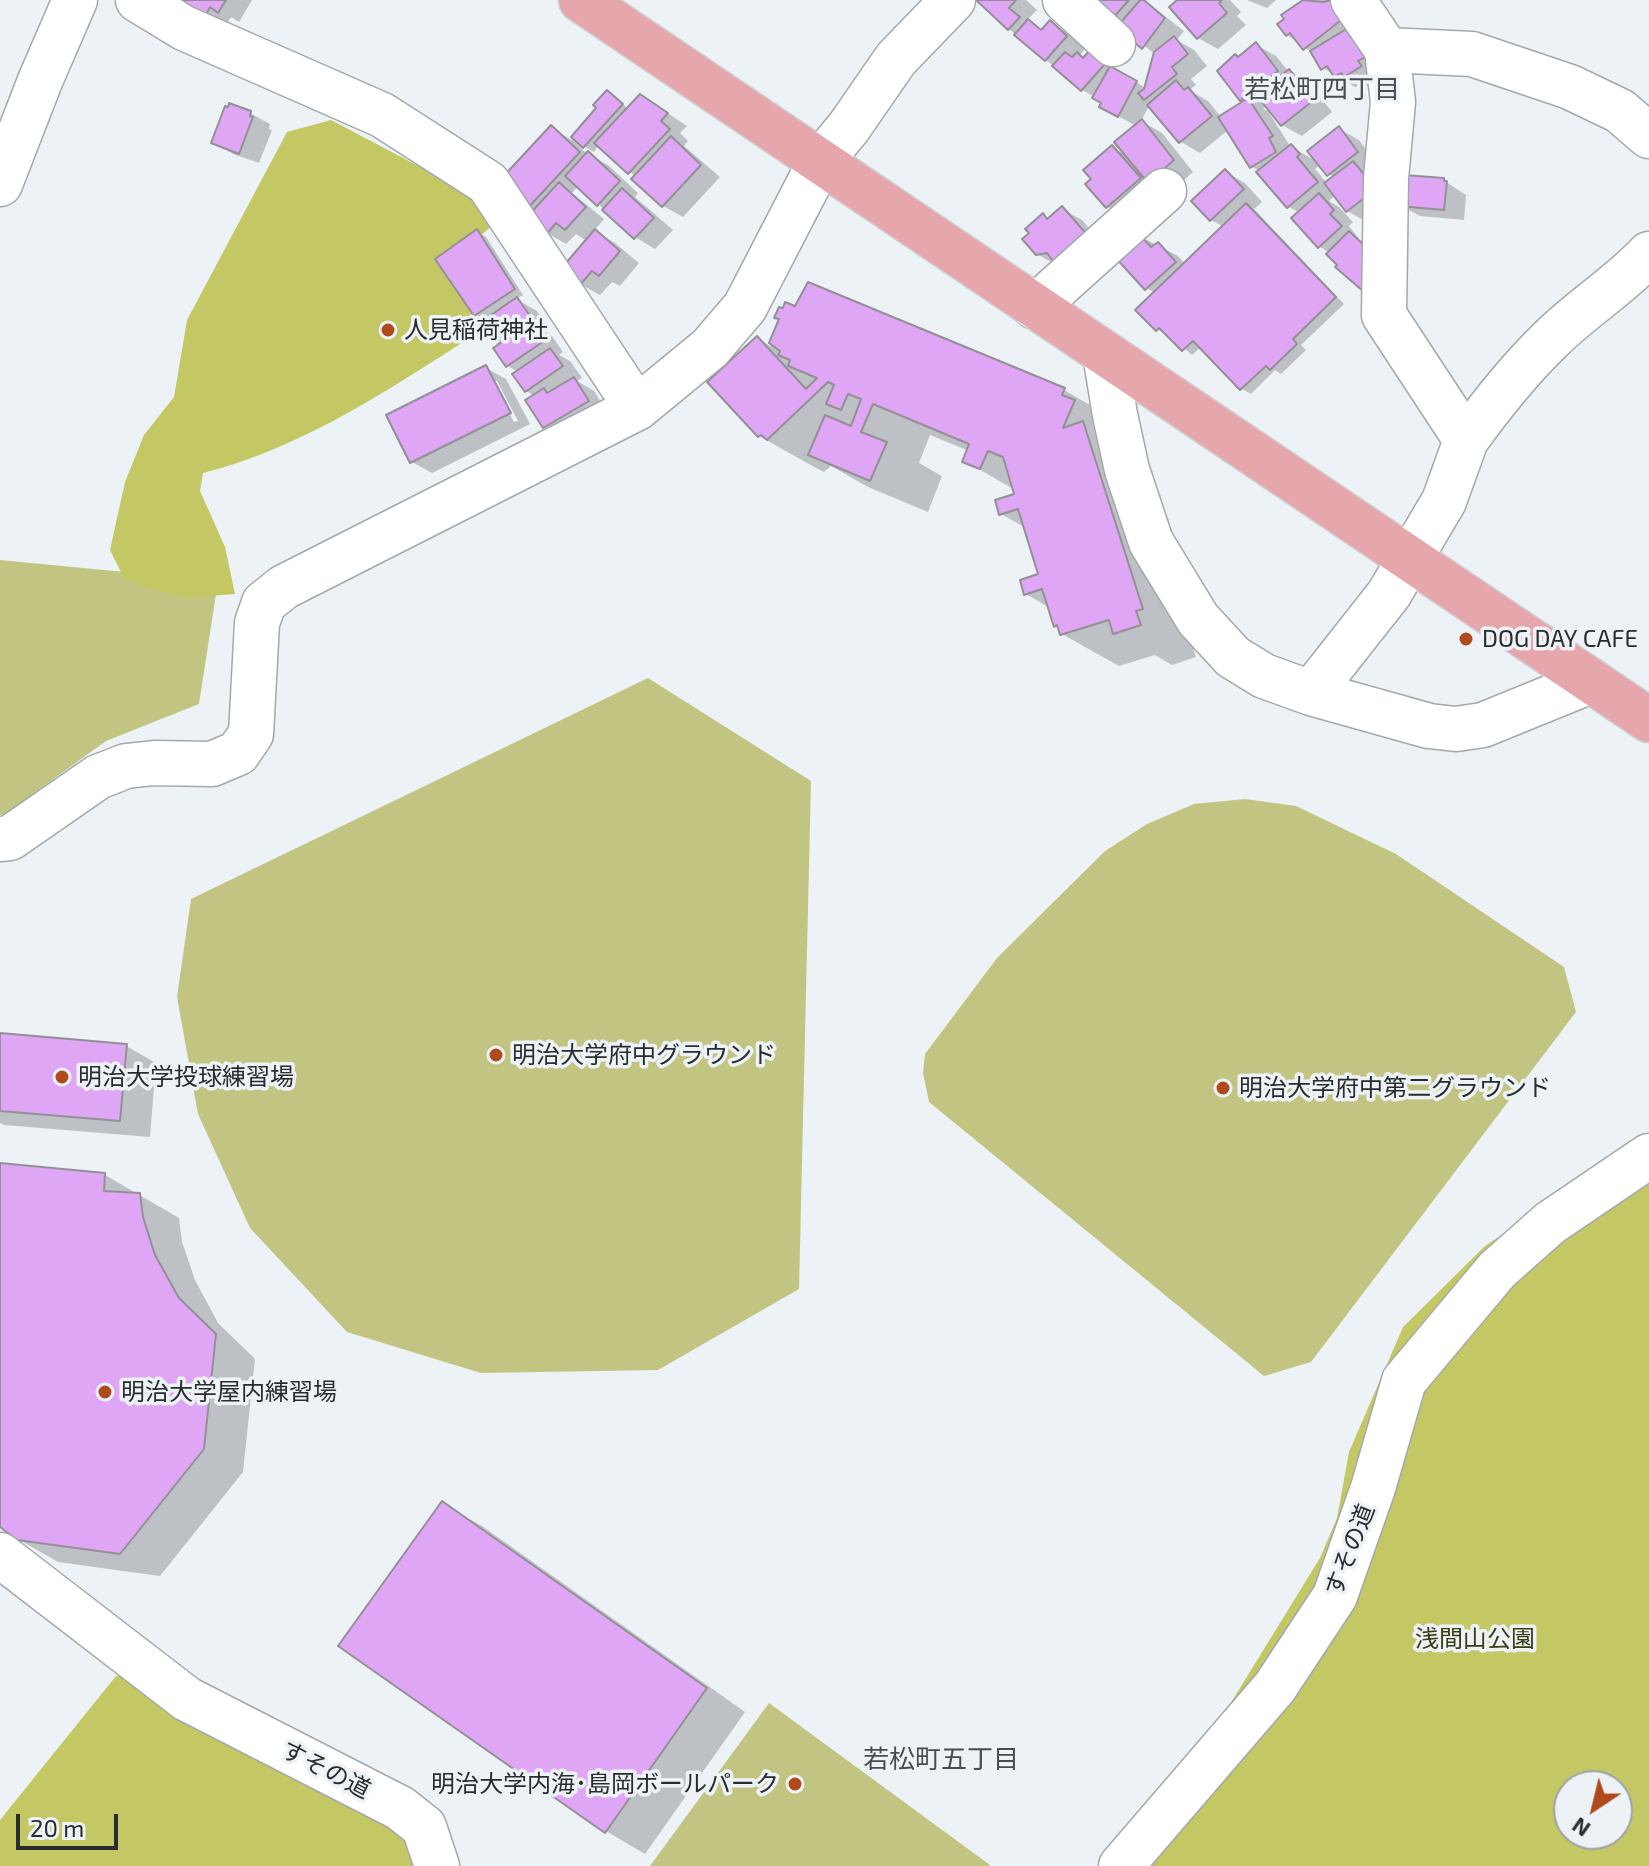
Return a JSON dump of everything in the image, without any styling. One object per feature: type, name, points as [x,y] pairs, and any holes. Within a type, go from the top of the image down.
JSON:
[{"type":"main road","points":[[581,0],[1649,720]]},
{"type":"street","points":[[0,184],[75,0]]},
{"type":"street","points":[[138,0],[184,28],[382,115],[488,183],[637,408]]},
{"type":"street","points":[[0,839],[10,838],[98,777],[126,766],[212,764],[238,753],[251,734],[257,623],[264,603],[284,587],[637,408],[710,348],[745,307],[820,162],[849,127],[896,59],[953,0]]},
{"type":"street","points":[[1065,0],[1113,44]]},
{"type":"street","points":[[1353,0],[1387,50],[1393,102],[1386,178],[1384,315],[1466,440]]},
{"type":"street","points":[[1387,50],[1472,54],[1570,87],[1620,111],[1649,136]]},
{"type":"street","points":[[1035,307],[1164,191]]},
{"type":"street","points":[[1311,693],[1389,594],[1444,501],[1466,440],[1507,384],[1552,337],[1629,276],[1649,254]]},
{"type":"street","points":[[1105,354],[1127,470],[1142,519],[1164,564],[1198,619],[1233,657],[1264,676],[1311,693],[1429,726],[1456,729],[1483,725],[1591,681]]},
{"type":"street","name":"すその道","points":[[1121,1866],[1275,1687],[1335,1596],[1373,1488],[1404,1381],[1497,1270],[1550,1223],[1649,1156]]},
{"type":"street","name":"すその道","points":[[0,1555],[187,1699],[400,1808],[424,1827],[437,1866]]},
{"type":"green space","points":[[331,120],[424,169],[455,178],[495,223],[451,262],[482,330],[382,393],[313,431],[278,448],[203,473],[200,491],[225,547],[235,594],[187,598],[145,587],[124,578],[110,550],[125,482],[144,435],[174,397],[187,320],[287,132]]},
{"type":"green space","points":[[0,560],[218,581],[199,704],[106,741],[0,815]]},
{"type":"green space","name":"明治大学府中グラウンド","points":[[648,678],[811,781],[799,1289],[658,1370],[481,1373],[347,1332],[250,1228],[198,1114],[177,997],[191,899]]},
{"type":"green space","name":"明治大学府中第二グラウンド","points":[[1245,799],[1296,806],[1396,854],[1564,967],[1576,1012],[1311,1362],[1264,1376],[929,1102],[923,1073],[925,1054],[997,958],[1105,851],[1147,824],[1194,804]]},
{"type":"green space","name":"浅間山公園","points":[[1649,1136],[1649,1866],[1098,1866],[1219,1722],[1320,1558],[1337,1518],[1349,1452],[1403,1327],[1485,1246]]},
{"type":"green space","points":[[123,1675],[221,1703],[456,1866],[0,1866],[0,1820],[116,1676]]},
{"type":"green space","name":"明治大学内海･島岡ボールパーク","points":[[769,1703],[990,1865],[650,1866]]},
{"type":"building","points":[[185,0],[226,0],[218,13],[210,7],[205,17],[182,4]]},
{"type":"building","points":[[976,0],[1016,0],[1009,8],[1020,17],[1008,30]]},
{"type":"building","points":[[1091,0],[1129,0],[1111,20]]},
{"type":"building","points":[[1140,0],[1165,18],[1142,49],[1117,27]]},
{"type":"building","points":[[1177,0],[1222,0],[1219,3],[1227,13],[1197,39],[1169,7]]},
{"type":"building","points":[[1303,0],[1331,0],[1345,17],[1303,50],[1290,33],[1286,36],[1277,24],[1284,19],[1281,15]]},
{"type":"building","points":[[1028,19],[1041,30],[1050,20],[1067,36],[1045,61],[1014,35]]},
{"type":"building","points":[[1348,28],[1365,57],[1358,61],[1362,66],[1344,77],[1341,73],[1334,77],[1327,66],[1321,70],[1310,51]]},
{"type":"building","points":[[1174,36],[1188,54],[1172,67],[1177,74],[1144,100],[1138,93],[1144,89],[1154,52]]},
{"type":"building","points":[[1256,42],[1278,71],[1240,101],[1217,71],[1235,54],[1238,57]]},
{"type":"building","points":[[1089,51],[1105,64],[1081,91],[1052,66],[1065,52],[1072,57],[1077,52],[1083,58]]},
{"type":"building","points":[[1110,66],[1137,81],[1118,117],[1099,107],[1101,103],[1092,98]]},
{"type":"building","points":[[1289,69],[1314,100],[1281,126],[1257,96]]},
{"type":"building","points":[[1176,80],[1184,90],[1188,87],[1212,116],[1179,143],[1147,105]]},
{"type":"building","points":[[607,90],[623,104],[583,148],[571,137]]},
{"type":"building","points":[[640,94],[668,113],[661,121],[670,129],[628,174],[594,143]]},
{"type":"building","points":[[1248,98],[1273,136],[1269,138],[1276,152],[1250,168],[1218,117]]},
{"type":"building","points":[[229,103],[251,111],[250,116],[253,117],[239,154],[211,143],[225,106],[228,107]]},
{"type":"building","points":[[1142,119],[1174,160],[1148,183],[1114,142]]},
{"type":"building","points":[[551,125],[580,152],[526,210],[501,179]]},
{"type":"building","points":[[1339,126],[1358,152],[1327,176],[1307,151]]},
{"type":"building","points":[[671,136],[701,165],[662,207],[631,179]]},
{"type":"building","points":[[1291,144],[1300,154],[1297,157],[1318,182],[1287,208],[1256,172]]},
{"type":"building","points":[[1112,145],[1141,178],[1106,208],[1085,184],[1091,179],[1083,170]]},
{"type":"building","points":[[588,151],[620,181],[597,206],[565,176]]},
{"type":"building","points":[[1353,161],[1376,189],[1346,212],[1324,183]]},
{"type":"building","points":[[1225,169],[1244,189],[1210,221],[1191,201]]},
{"type":"building","points":[[1404,175],[1444,178],[1447,181],[1444,210],[1398,206]]},
{"type":"building","points":[[559,182],[586,207],[565,230],[556,223],[546,235],[527,217]]},
{"type":"building","points":[[622,188],[654,218],[634,239],[602,210]]},
{"type":"building","points":[[1319,193],[1334,210],[1330,214],[1342,226],[1318,248],[1291,218]]},
{"type":"building","points":[[1246,203],[1336,297],[1293,339],[1297,344],[1270,370],[1266,366],[1240,390],[1193,341],[1182,351],[1135,310]]},
{"type":"building","points":[[1062,206],[1089,237],[1056,265],[1047,253],[1036,255],[1022,239],[1029,233],[1025,229],[1043,213],[1047,219]]},
{"type":"building","points":[[477,229],[515,289],[474,316],[435,259]]},
{"type":"building","points":[[595,229],[620,251],[599,276],[592,271],[579,286],[560,270]]},
{"type":"building","points":[[1349,231],[1368,249],[1364,292],[1335,267],[1337,265],[1326,254]]},
{"type":"building","points":[[1139,234],[1151,247],[1158,242],[1176,262],[1145,290],[1114,256]]},
{"type":"building","points":[[808,282],[1065,388],[1062,395],[1075,400],[1063,428],[1083,421],[1143,609],[1136,611],[1141,625],[1113,634],[1109,620],[1060,635],[1057,625],[1054,627],[1042,589],[1024,595],[1020,580],[1038,574],[1018,509],[999,515],[995,500],[1014,494],[1003,457],[988,451],[980,469],[962,462],[969,444],[873,404],[861,432],[887,442],[870,481],[808,455],[825,415],[851,426],[861,399],[848,394],[841,410],[826,404],[834,385],[828,382],[767,440],[761,435],[758,437],[707,382],[757,336],[806,389],[817,378],[788,366],[790,360],[778,355],[780,351],[769,343],[779,319],[774,318],[779,307],[783,308],[785,302],[795,306]]},
{"type":"building","points":[[517,297],[530,316],[491,342],[478,324]]},
{"type":"building","points":[[532,322],[544,341],[506,367],[493,348]]},
{"type":"building","points":[[550,348],[563,366],[525,392],[512,374]]},
{"type":"building","points":[[486,365],[511,413],[410,463],[386,415]]},
{"type":"building","points":[[574,377],[589,401],[543,428],[525,400],[544,388],[547,393]]},
{"type":"building","name":"明治大学投球練習場","points":[[0,1033],[127,1044],[120,1121],[0,1111]]},
{"type":"building","name":"明治大学屋内練習場","points":[[0,1163],[105,1173],[104,1191],[140,1193],[143,1217],[155,1255],[179,1298],[216,1334],[204,1449],[120,1554],[17,1540],[0,1527]]},
{"type":"building","points":[[442,1501],[707,1688],[605,1833],[338,1646]]},
{"type":"place","name":"人見稲荷神社","points":[[388,330]]},
{"type":"place","name":"DOG DAY CAFE","points":[[1466,639]]},
{"type":"place","name":"明治大学府中グラウンド","points":[[496,1055]]},
{"type":"place","name":"明治大学投球練習場","points":[[62,1077]]},
{"type":"place","name":"明治大学府中第二グラウンド","points":[[1223,1088]]},
{"type":"place","name":"明治大学屋内練習場","points":[[105,1392]]},
{"type":"place","name":"明治大学内海･島岡ボールパーク","points":[[795,1784]]},
{"type":"district","name":"若松町四丁目","points":[[1322,89]]},
{"type":"district","name":"若松町五丁目","points":[[941,1759]]}]
